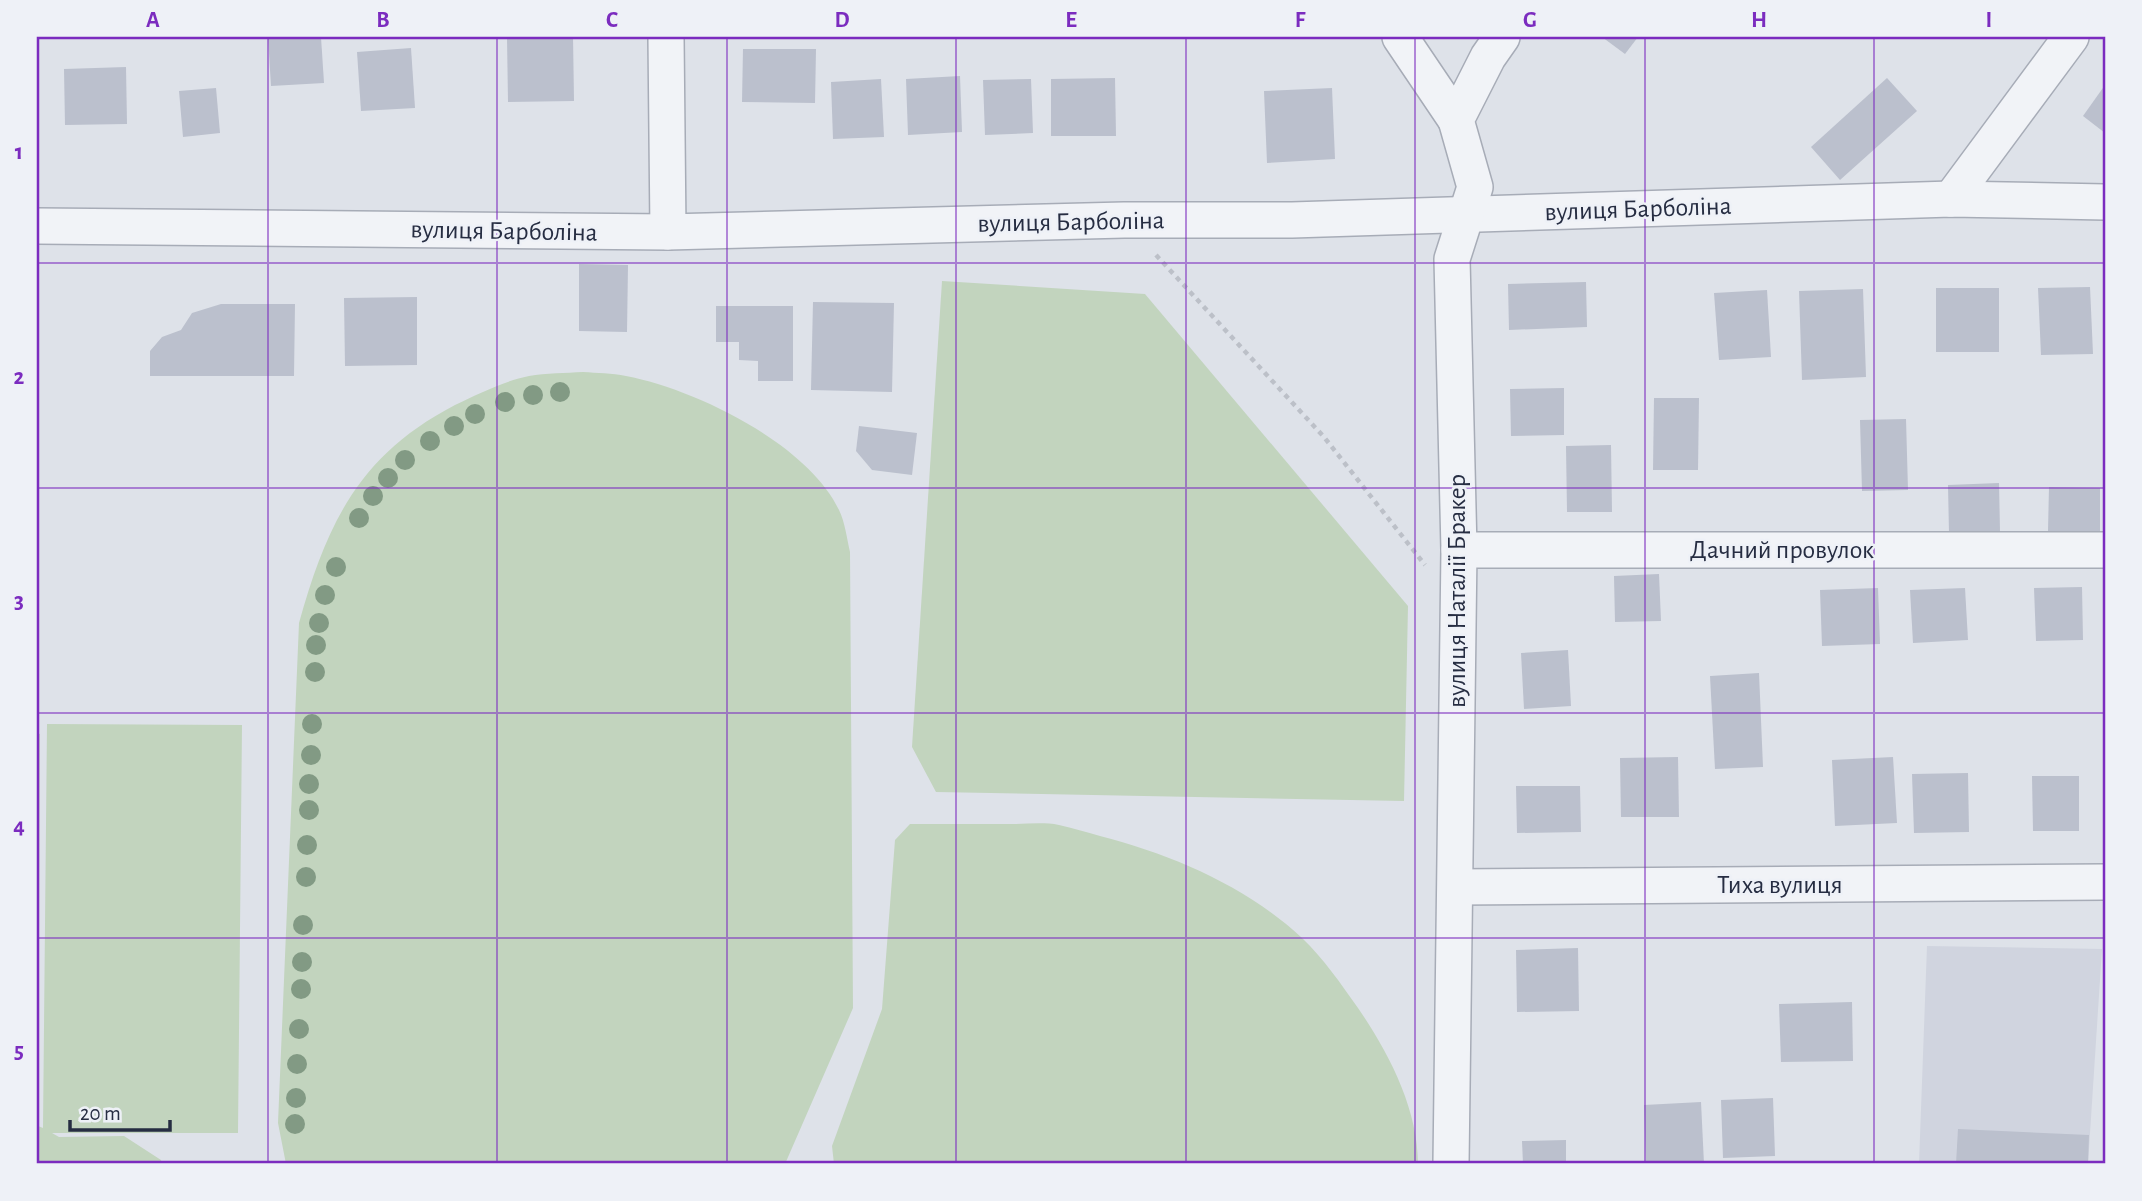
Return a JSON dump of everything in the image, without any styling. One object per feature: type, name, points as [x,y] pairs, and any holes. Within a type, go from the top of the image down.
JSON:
[{"type":"street","points":[[666,37],[668,232]]},
{"type":"street","name":"вулиця Наталії Бракер","points":[[1400,37],[1455,120],[1475,187],[1452,259],[1459,550],[1451,1164]]},
{"type":"street","points":[[1455,120],[1488,57],[1502,37]]},
{"type":"street","points":[[1951,200],[2071,37]]},
{"type":"street","name":"вулиця Барболіна","points":[[37,226],[668,232],[1124,220],[1292,220],[1951,200],[2105,202]]},
{"type":"street","name":"Дачний провулок","points":[[1459,550],[2105,550]]},
{"type":"street","name":"Тиха вулиця","points":[[1455,887],[2105,882]]},
{"type":"path","points":[[1124,220],[1324,437],[1458,607]]},
{"type":"shaded area","points":[[1927,946],[2102,949],[2088,1164],[1919,1164]]},
{"type":"green space","points":[[942,281],[1145,294],[1408,606],[1404,801],[936,792],[912,747]]},
{"type":"green space","points":[[583,372],[621,375],[654,383],[684,393],[747,423],[802,463],[824,486],[839,510],[850,552],[853,1008],[785,1164],[286,1164],[278,1123],[299,623],[322,554],[335,523],[371,470],[394,446],[422,425],[455,405],[510,381],[536,375]]},
{"type":"green space","points":[[47,724],[242,725],[238,1133],[52,1133],[59,1137],[124,1136],[161,1160],[162,1164],[37,1164],[37,733],[40,734],[38,1126],[43,1128]]},
{"type":"green space","points":[[1041,823],[1064,826],[1181,863],[1257,903],[1310,946],[1339,981],[1369,1025],[1400,1082],[1413,1123],[1418,1164],[834,1164],[832,1146],[882,1009],[895,840],[910,824]]},
{"type":"building","points":[[268,37],[321,37],[324,83],[271,86]]},
{"type":"building","points":[[507,37],[573,37],[574,101],[508,102]]},
{"type":"building","points":[[1602,37],[1638,37],[1625,54]]},
{"type":"building","points":[[411,48],[415,108],[361,111],[357,52]]},
{"type":"building","points":[[743,49],[816,49],[815,103],[742,102]]},
{"type":"building","points":[[126,67],[127,124],[65,125],[64,69]]},
{"type":"building","points":[[960,76],[962,132],[908,135],[906,79]]},
{"type":"building","points":[[1115,78],[1116,136],[1051,136],[1051,79]]},
{"type":"building","points":[[1887,78],[1917,111],[1840,180],[1811,147]]},
{"type":"building","points":[[881,79],[884,137],[833,139],[831,82]]},
{"type":"building","points":[[1031,79],[1033,133],[985,135],[983,80]]},
{"type":"building","points":[[2105,85],[2105,133],[2083,116]]},
{"type":"building","points":[[216,88],[220,133],[183,137],[179,91]]},
{"type":"building","points":[[1332,88],[1335,159],[1267,163],[1264,91]]},
{"type":"building","points":[[579,264],[628,265],[627,332],[579,331]]},
{"type":"building","points":[[1586,282],[1587,327],[1509,330],[1508,284]]},
{"type":"building","points":[[2090,287],[2093,354],[2041,355],[2038,288]]},
{"type":"building","points":[[1936,288],[1999,288],[1999,352],[1936,352]]},
{"type":"building","points":[[1863,289],[1866,377],[1802,380],[1799,291]]},
{"type":"building","points":[[1767,290],[1771,357],[1719,360],[1714,293]]},
{"type":"building","points":[[417,297],[417,365],[345,366],[344,298]]},
{"type":"building","points":[[813,302],[894,303],[892,392],[811,390]]},
{"type":"building","points":[[221,304],[295,304],[294,376],[150,376],[150,351],[162,337],[181,330],[192,313]]},
{"type":"building","points":[[716,306],[793,306],[793,381],[758,381],[758,361],[739,360],[739,342],[716,342]]},
{"type":"building","points":[[1564,388],[1564,435],[1511,436],[1510,389]]},
{"type":"building","points":[[1654,398],[1699,398],[1698,470],[1653,470]]},
{"type":"building","points":[[1906,419],[1908,490],[1862,491],[1860,420]]},
{"type":"building","points":[[859,426],[917,433],[912,475],[872,470],[856,451]]},
{"type":"building","points":[[1611,445],[1612,512],[1567,512],[1566,446]]},
{"type":"building","points":[[1999,483],[2000,531],[1949,533],[1948,485]]},
{"type":"building","points":[[2049,487],[2100,488],[2100,531],[2048,531]]},
{"type":"building","points":[[1659,574],[1661,621],[1615,622],[1614,576]]},
{"type":"building","points":[[2082,587],[2083,640],[2036,641],[2034,588]]},
{"type":"building","points":[[1878,588],[1880,644],[1822,646],[1820,590]]},
{"type":"building","points":[[1965,588],[1968,640],[1913,643],[1910,590]]},
{"type":"building","points":[[1568,650],[1571,706],[1524,709],[1521,653]]},
{"type":"building","points":[[1759,673],[1763,767],[1715,769],[1710,676]]},
{"type":"building","points":[[1678,757],[1679,817],[1621,817],[1620,758]]},
{"type":"building","points":[[1893,757],[1897,823],[1835,826],[1832,760]]},
{"type":"building","points":[[1968,773],[1969,832],[1914,833],[1912,774]]},
{"type":"building","points":[[2032,776],[2079,776],[2079,831],[2033,831]]},
{"type":"building","points":[[1516,786],[1580,786],[1581,832],[1517,833]]},
{"type":"building","points":[[1578,948],[1579,1011],[1517,1012],[1516,950]]},
{"type":"building","points":[[1852,1002],[1853,1061],[1781,1062],[1779,1004]]},
{"type":"building","points":[[1773,1098],[1775,1156],[1723,1158],[1721,1100]]},
{"type":"building","points":[[1701,1102],[1704,1164],[1646,1164],[1644,1105]]},
{"type":"building","points":[[1958,1129],[2089,1135],[2088,1164],[1956,1164]]},
{"type":"building","points":[[1566,1140],[1566,1164],[1523,1164],[1522,1141]]}]
